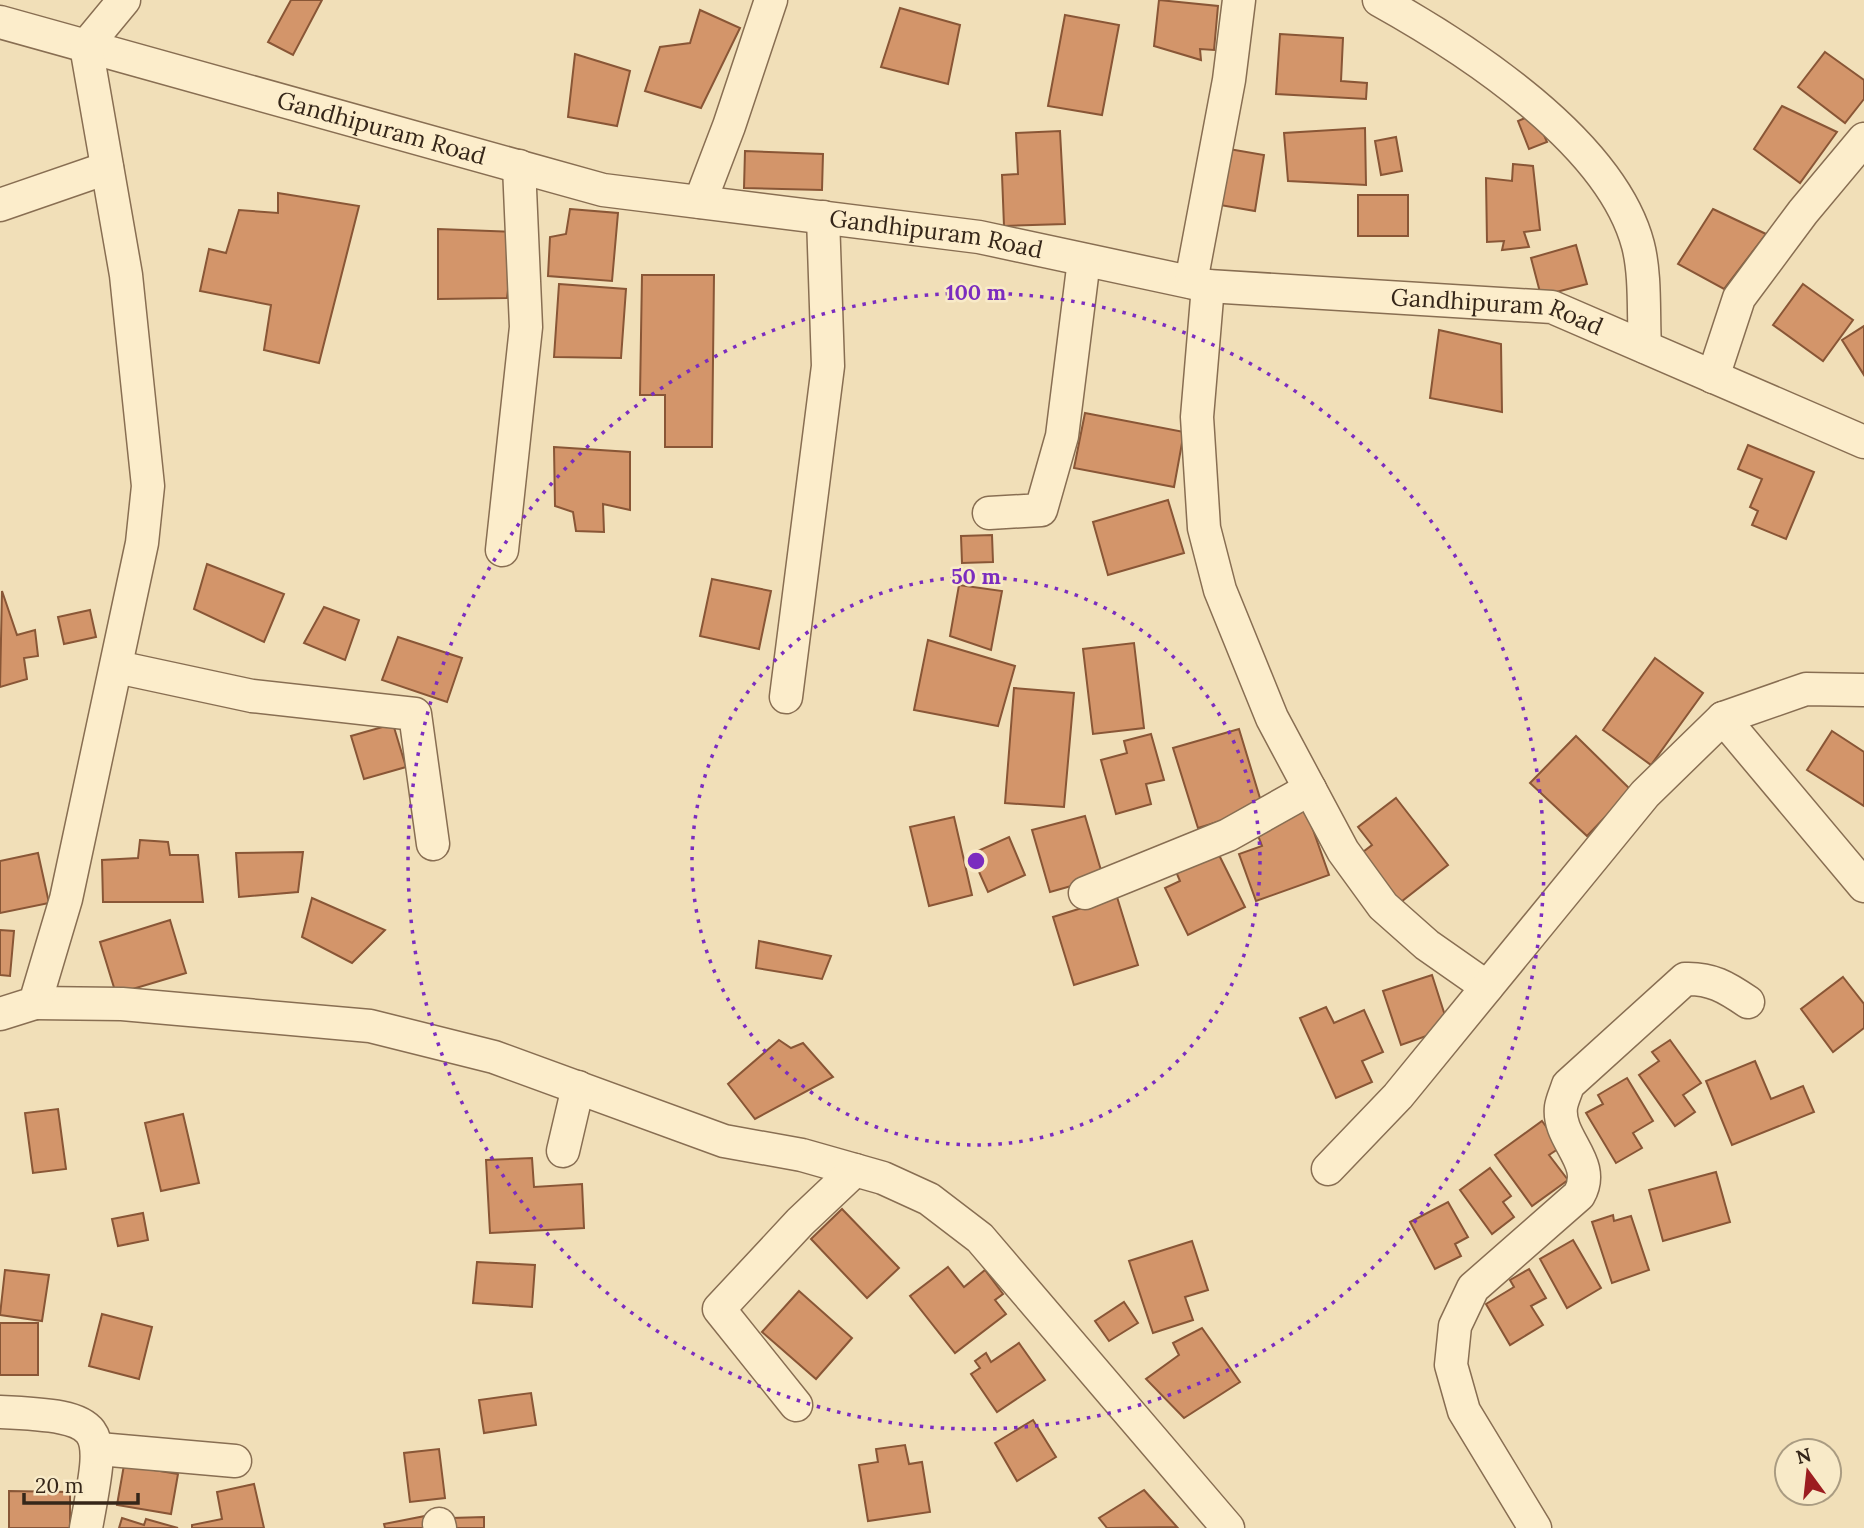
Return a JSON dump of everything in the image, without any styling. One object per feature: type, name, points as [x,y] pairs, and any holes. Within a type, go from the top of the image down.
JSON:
[{"type":"street","points":[[35,1003],[65,899],[117,667],[142,543],[148,486],[126,275],[86,46],[124,0]]},
{"type":"street","points":[[700,202],[729,126],[771,0]]},
{"type":"street","points":[[1239,0],[1200,284],[1197,417],[1204,528],[1220,590],[1272,718],[1343,851],[1383,906],[1427,945],[1487,986]]},
{"type":"street","points":[[1379,0],[1431,29],[1499,76],[1580,147],[1627,214],[1639,247],[1645,347]]},
{"type":"street","name":"Gandhipuram Road","points":[[0,22],[603,190],[979,237],[1200,284],[1552,307],[1864,442]]},
{"type":"street","points":[[1713,377],[1739,298],[1803,212],[1864,139]]},
{"type":"street","points":[[502,550],[526,327],[519,166]]},
{"type":"street","points":[[0,205],[107,168]]},
{"type":"street","points":[[786,697],[828,366],[823,218]]},
{"type":"street","points":[[989,513],[1041,510],[1062,436],[1084,260]]},
{"type":"street","points":[[117,667],[252,696],[415,714],[433,844]]},
{"type":"street","points":[[1328,1170],[1398,1096],[1645,794],[1723,718],[1806,689],[1864,690]]},
{"type":"street","points":[[1723,718],[1864,886]]},
{"type":"street","points":[[1085,893],[1228,835],[1310,789]]},
{"type":"street","points":[[1535,1528],[1464,1411],[1451,1365],[1455,1326],[1473,1288],[1579,1195],[1586,1183],[1584,1166],[1566,1130],[1561,1108],[1568,1085],[1685,979],[1706,978],[1725,986],[1748,1002]]},
{"type":"street","points":[[0,1014],[35,1003],[122,1004],[370,1026],[494,1056],[724,1142],[802,1155],[883,1178],[929,1199],[980,1238],[1228,1528]]},
{"type":"street","points":[[563,1151],[578,1087]]},
{"type":"street","points":[[796,1405],[719,1309],[800,1222],[855,1170]]},
{"type":"street","points":[[0,1412],[59,1415],[79,1420],[91,1431],[99,1449],[86,1528]]},
{"type":"street","points":[[99,1449],[235,1461]]},
{"type":"building","points":[[291,0],[322,0],[293,55],[268,42]]},
{"type":"building","points":[[1159,0],[1218,6],[1214,50],[1200,49],[1201,60],[1154,46]]},
{"type":"building","points":[[900,8],[960,25],[948,84],[881,67]]},
{"type":"building","points":[[700,10],[740,28],[701,108],[645,91],[660,47],[690,43]]},
{"type":"building","points":[[1065,15],[1119,25],[1102,115],[1048,106]]},
{"type":"building","points":[[1280,34],[1343,38],[1341,81],[1367,83],[1366,99],[1276,94]]},
{"type":"building","points":[[1825,52],[1864,80],[1864,99],[1845,123],[1798,87]]},
{"type":"building","points":[[575,54],[630,71],[617,126],[568,117]]},
{"type":"building","points":[[1782,106],[1837,132],[1800,183],[1754,149]]},
{"type":"building","points":[[1535,114],[1547,142],[1529,149],[1518,121]]},
{"type":"building","points":[[1365,128],[1366,185],[1288,181],[1284,133]]},
{"type":"building","points":[[1060,131],[1065,224],[1004,226],[1002,175],[1018,174],[1016,133]]},
{"type":"building","points":[[1396,137],[1402,171],[1381,175],[1375,141]]},
{"type":"building","points":[[1229,149],[1264,155],[1255,211],[1220,205]]},
{"type":"building","points":[[745,151],[823,154],[822,190],[744,188]]},
{"type":"building","points":[[1513,164],[1533,166],[1540,230],[1524,232],[1529,247],[1502,250],[1504,241],[1487,242],[1486,178],[1512,181]]},
{"type":"building","points":[[278,193],[359,206],[319,363],[264,350],[271,305],[200,291],[209,249],[226,253],[239,210],[278,213]]},
{"type":"building","points":[[1358,195],[1408,195],[1408,236],[1358,236]]},
{"type":"building","points":[[570,209],[618,213],[612,281],[548,276],[550,237],[566,234]]},
{"type":"building","points":[[1713,209],[1766,234],[1724,289],[1678,264]]},
{"type":"building","points":[[438,229],[515,232],[507,298],[438,299]]},
{"type":"building","points":[[1576,245],[1587,284],[1541,296],[1531,258]]},
{"type":"building","points":[[642,275],[714,275],[712,447],[665,447],[665,395],[640,395]]},
{"type":"building","points":[[559,284],[626,289],[621,358],[554,357]]},
{"type":"building","points":[[1803,284],[1853,320],[1823,361],[1773,325]]},
{"type":"building","points":[[1864,326],[1864,375],[1842,340]]},
{"type":"building","points":[[1439,330],[1501,344],[1502,412],[1430,398]]},
{"type":"building","points":[[1085,413],[1184,432],[1174,487],[1074,468]]},
{"type":"building","points":[[1748,445],[1814,472],[1786,539],[1752,525],[1758,511],[1750,507],[1762,479],[1738,469]]},
{"type":"building","points":[[554,447],[630,452],[630,510],[603,504],[604,532],[576,531],[573,512],[555,506]]},
{"type":"building","points":[[1168,500],[1184,553],[1108,575],[1093,522]]},
{"type":"building","points":[[992,535],[993,562],[962,563],[961,536]]},
{"type":"building","points":[[207,564],[284,594],[264,642],[194,609]]},
{"type":"building","points":[[712,579],[771,591],[759,649],[700,636]]},
{"type":"building","points":[[959,585],[1002,591],[991,650],[950,636]]},
{"type":"building","points":[[2,591],[17,635],[35,630],[38,656],[24,658],[27,679],[0,687]]},
{"type":"building","points":[[324,607],[359,620],[345,660],[304,643]]},
{"type":"building","points":[[90,610],[96,637],[64,644],[58,617]]},
{"type":"building","points":[[398,637],[462,658],[447,702],[382,680]]},
{"type":"building","points":[[928,640],[1015,666],[998,726],[914,710]]},
{"type":"building","points":[[1134,643],[1144,728],[1093,734],[1083,649]]},
{"type":"building","points":[[1655,658],[1703,693],[1651,765],[1603,730]]},
{"type":"building","points":[[1014,688],[1074,693],[1064,807],[1005,803]]},
{"type":"building","points":[[393,724],[406,767],[364,779],[351,736]]},
{"type":"building","points":[[1239,729],[1263,808],[1198,828],[1173,748]]},
{"type":"building","points":[[1832,731],[1864,752],[1864,806],[1807,770]]},
{"type":"building","points":[[1151,734],[1164,780],[1146,784],[1151,804],[1116,814],[1101,760],[1127,753],[1124,741]]},
{"type":"building","points":[[1576,736],[1631,790],[1587,836],[1530,783]]},
{"type":"building","points":[[1396,798],[1448,865],[1397,905],[1359,855],[1372,845],[1358,827]]},
{"type":"building","points":[[1305,807],[1329,875],[1256,901],[1239,854],[1262,846],[1254,825]]},
{"type":"building","points":[[1085,816],[1103,877],[1050,892],[1032,830]]},
{"type":"building","points":[[954,817],[972,895],[929,906],[910,827]]},
{"type":"building","points":[[1009,837],[1025,875],[988,892],[971,854]]},
{"type":"building","points":[[140,840],[168,842],[170,855],[198,855],[203,902],[103,902],[102,860],[138,858]]},
{"type":"building","points":[[1215,847],[1245,907],[1188,935],[1165,888],[1180,881],[1174,867]]},
{"type":"building","points":[[303,852],[298,892],[239,897],[236,853]]},
{"type":"building","points":[[38,853],[49,903],[0,913],[0,861]]},
{"type":"building","points":[[1117,897],[1138,965],[1074,985],[1053,917]]},
{"type":"building","points":[[312,898],[385,930],[352,963],[302,937]]},
{"type":"building","points":[[170,920],[186,973],[116,994],[100,942]]},
{"type":"building","points":[[0,930],[14,931],[10,976],[0,975]]},
{"type":"building","points":[[759,941],[831,956],[822,979],[756,968]]},
{"type":"building","points":[[1432,975],[1449,1028],[1401,1045],[1383,991]]},
{"type":"building","points":[[1843,977],[1864,1004],[1864,1028],[1833,1052],[1801,1009]]},
{"type":"building","points":[[1326,1007],[1334,1023],[1364,1010],[1383,1052],[1362,1061],[1372,1082],[1336,1098],[1300,1018]]},
{"type":"building","points":[[779,1040],[791,1048],[803,1043],[833,1077],[755,1119],[728,1084]]},
{"type":"building","points":[[1670,1040],[1701,1083],[1683,1095],[1695,1112],[1675,1126],[1639,1075],[1659,1061],[1652,1052]]},
{"type":"building","points":[[1755,1061],[1771,1099],[1803,1086],[1814,1112],[1732,1145],[1706,1081]]},
{"type":"building","points":[[1627,1078],[1653,1121],[1633,1133],[1642,1148],[1616,1163],[1586,1113],[1603,1104],[1598,1095]]},
{"type":"building","points":[[58,1109],[66,1169],[33,1173],[25,1113]]},
{"type":"building","points":[[183,1114],[199,1183],[161,1191],[145,1123]]},
{"type":"building","points":[[1542,1121],[1561,1147],[1549,1155],[1568,1180],[1532,1206],[1495,1155]]},
{"type":"building","points":[[532,1158],[534,1187],[582,1184],[584,1228],[490,1233],[486,1160]]},
{"type":"building","points":[[1490,1168],[1511,1196],[1503,1202],[1514,1217],[1492,1234],[1460,1190]]},
{"type":"building","points":[[1716,1172],[1730,1222],[1663,1241],[1649,1190]]},
{"type":"building","points":[[1448,1202],[1468,1237],[1455,1244],[1461,1256],[1435,1269],[1410,1222]]},
{"type":"building","points":[[842,1209],[899,1268],[867,1298],[811,1239]]},
{"type":"building","points":[[143,1213],[148,1240],[118,1246],[112,1219]]},
{"type":"building","points":[[1613,1215],[1614,1221],[1631,1216],[1649,1270],[1612,1283],[1592,1222]]},
{"type":"building","points":[[1573,1240],[1601,1288],[1567,1308],[1540,1259]]},
{"type":"building","points":[[1192,1241],[1208,1290],[1185,1297],[1193,1320],[1153,1333],[1129,1261]]},
{"type":"building","points":[[477,1262],[535,1265],[532,1307],[473,1303]]},
{"type":"building","points":[[948,1267],[964,1287],[985,1270],[1003,1294],[995,1300],[1006,1314],[955,1353],[910,1296]]},
{"type":"building","points":[[1529,1269],[1546,1298],[1531,1306],[1543,1325],[1510,1345],[1486,1304],[1514,1287],[1510,1280]]},
{"type":"building","points":[[5,1270],[49,1275],[42,1321],[0,1315]]},
{"type":"building","points":[[799,1291],[852,1338],[816,1379],[762,1332]]},
{"type":"building","points":[[1124,1302],[1138,1323],[1109,1341],[1095,1321]]},
{"type":"building","points":[[102,1314],[152,1327],[139,1379],[89,1366]]},
{"type":"building","points":[[0,1323],[38,1323],[38,1375],[0,1375]]},
{"type":"building","points":[[1202,1328],[1240,1382],[1184,1418],[1146,1379],[1179,1355],[1173,1343]]},
{"type":"building","points":[[1019,1343],[1045,1380],[997,1412],[971,1374],[980,1368],[975,1361],[986,1353],[991,1362]]},
{"type":"building","points":[[531,1393],[536,1425],[484,1433],[479,1400]]},
{"type":"building","points":[[1033,1420],[1056,1457],[1017,1481],[995,1443]]},
{"type":"building","points":[[905,1445],[909,1464],[922,1462],[930,1512],[868,1521],[859,1465],[878,1462],[876,1449]]},
{"type":"building","points":[[439,1449],[445,1498],[410,1502],[404,1453]]},
{"type":"building","points":[[124,1465],[178,1474],[171,1514],[117,1505]]},
{"type":"building","points":[[254,1484],[264,1528],[192,1528],[192,1525],[222,1519],[217,1492]]},
{"type":"building","points":[[1144,1490],[1177,1527],[1107,1528],[1099,1518]]},
{"type":"building","points":[[9,1491],[70,1492],[70,1528],[9,1528]]},
{"type":"building","points":[[425,1516],[427,1528],[385,1528],[384,1524]]},
{"type":"building","points":[[484,1517],[484,1528],[451,1528],[451,1518]]},
{"type":"building","points":[[122,1518],[144,1525],[146,1519],[178,1528],[119,1528]]}]
